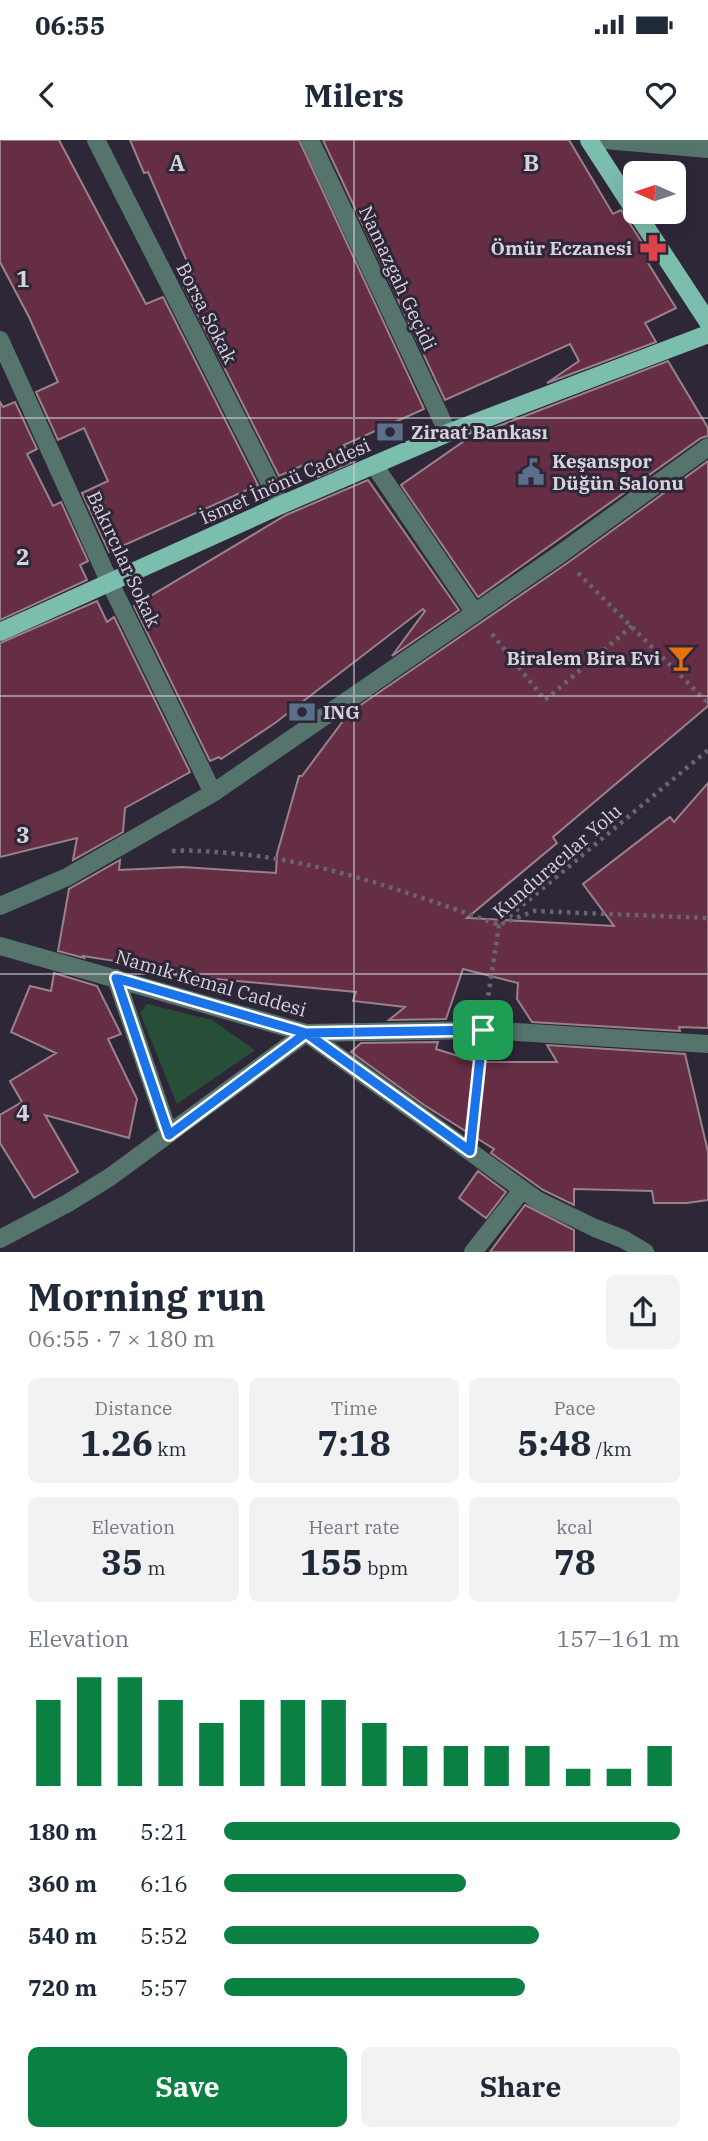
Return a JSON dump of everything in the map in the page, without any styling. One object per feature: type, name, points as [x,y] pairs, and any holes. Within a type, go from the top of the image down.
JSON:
[{"type":"main road","points":[[589,140],[623,191]]},
{"type":"main road","points":[[644,224],[708,322]]},
{"type":"main road","name":"İsmet İnönü Caddesi","points":[[0,632],[448,433],[708,334]]},
{"type":"street","name":"Borsa Sokak","points":[[96,140],[281,505]]},
{"type":"street","name":"Namazgah Geçidi","points":[[310,140],[448,433]]},
{"type":"street","points":[[605,140],[708,149]]},
{"type":"street","name":"Bakırcılar Sokak","points":[[0,340],[110,583],[214,793]]},
{"type":"street","points":[[0,906],[67,877],[214,793],[559,555],[708,447]]},
{"type":"street","points":[[374,465],[475,613]]},
{"type":"street","name":"Namık Kemal Caddesi","points":[[0,946],[306,1033],[483,1030],[708,1044]]},
{"type":"street","points":[[116,978],[169,1135]]},
{"type":"street","points":[[0,1239],[110,1177],[306,1033],[522,1190],[555,1209],[623,1239],[645,1252]]},
{"type":"street","points":[[473,1252],[522,1190]]},
{"type":"path","points":[[559,555],[708,703]]},
{"type":"path","points":[[475,613],[545,700],[632,626]]},
{"type":"path","name":"Kunduracılar Yolu","points":[[470,1151],[483,1030],[499,925],[708,750]]},
{"type":"path","points":[[167,851],[232,853],[299,863],[381,883],[499,925],[534,911],[708,918]]},
{"type":"green space","points":[[147,1004],[212,1020],[255,1050],[177,1104],[140,1013]]},
{"type":"building","points":[[0,140],[59,140],[146,304],[163,297],[258,485],[109,552],[82,493],[108,481],[84,428],[58,440],[36,392],[58,382],[29,317],[0,262]]},
{"type":"building","points":[[130,140],[299,140],[424,409],[344,445],[355,461],[318,477],[310,462],[279,476],[184,288],[196,282],[148,172],[144,173]]},
{"type":"building","points":[[323,140],[569,140],[613,214],[621,210],[623,224],[630,224],[654,261],[648,263],[676,308],[645,323],[656,342],[547,383],[579,361],[570,344],[445,400]]},
{"type":"building","name":"Keşanspor Düğün Salonu","points":[[668,361],[708,428],[708,436],[701,438],[478,597],[401,485],[470,437]]},
{"type":"building","points":[[0,402],[3,407],[15,402],[37,449],[27,454],[53,506],[61,502],[88,561],[80,565],[87,580],[0,620]]},
{"type":"building","points":[[708,461],[708,706],[553,837],[557,843],[467,918],[614,926],[583,884],[670,817],[674,822],[708,783],[708,1028],[679,1027],[680,1031],[532,1022],[517,999],[518,983],[463,969],[446,1019],[389,1020],[405,1007],[353,1001],[356,992],[173,975],[173,970],[83,956],[84,958],[58,951],[69,889],[120,860],[119,870],[182,867],[276,873],[277,854],[299,776],[302,776],[349,713],[566,564]]},
{"type":"building","points":[[368,480],[459,610],[392,656],[425,611],[423,609],[275,723],[221,759],[219,757],[210,761],[134,606],[286,515]]},
{"type":"building","points":[[97,601],[107,622],[114,617],[190,772],[125,808],[123,832],[73,860],[77,838],[0,857],[0,643]]},
{"type":"building","points":[[54,973],[97,986],[121,1034],[108,1039],[137,1099],[129,1138],[45,1115],[78,1172],[34,1198],[0,1143],[0,1115],[22,1102],[10,1081],[56,1053],[11,1032],[30,986],[51,991]]},
{"type":"building","points":[[438,1042],[436,1049],[477,1062],[557,1062],[547,1045],[685,1054],[708,1152],[708,1200],[654,1203],[652,1191],[574,1189],[574,1205],[543,1190],[491,1153],[494,1149],[424,1105],[351,1052],[361,1043]]},
{"type":"building","points":[[478,1171],[506,1192],[486,1218],[459,1198]]},
{"type":"building","points":[[525,1205],[574,1230],[574,1252],[490,1252]]},
{"type":"place","name":"Ömür Eczanesi","points":[[653,248]]},
{"type":"place","name":"Ziraat Bankası","points":[[390,432]]},
{"type":"place","name":"Keşanspor Düğün Salonu","points":[[531,472]]},
{"type":"place","name":"Biralem Bira Evi","points":[[681,658]]},
{"type":"place","name":"ING","points":[[302,712]]},
{"type":"route","points":[[483,1030],[306,1033],[169,1135],[116,978],[306,1033],[470,1151],[483,1030]]}]
